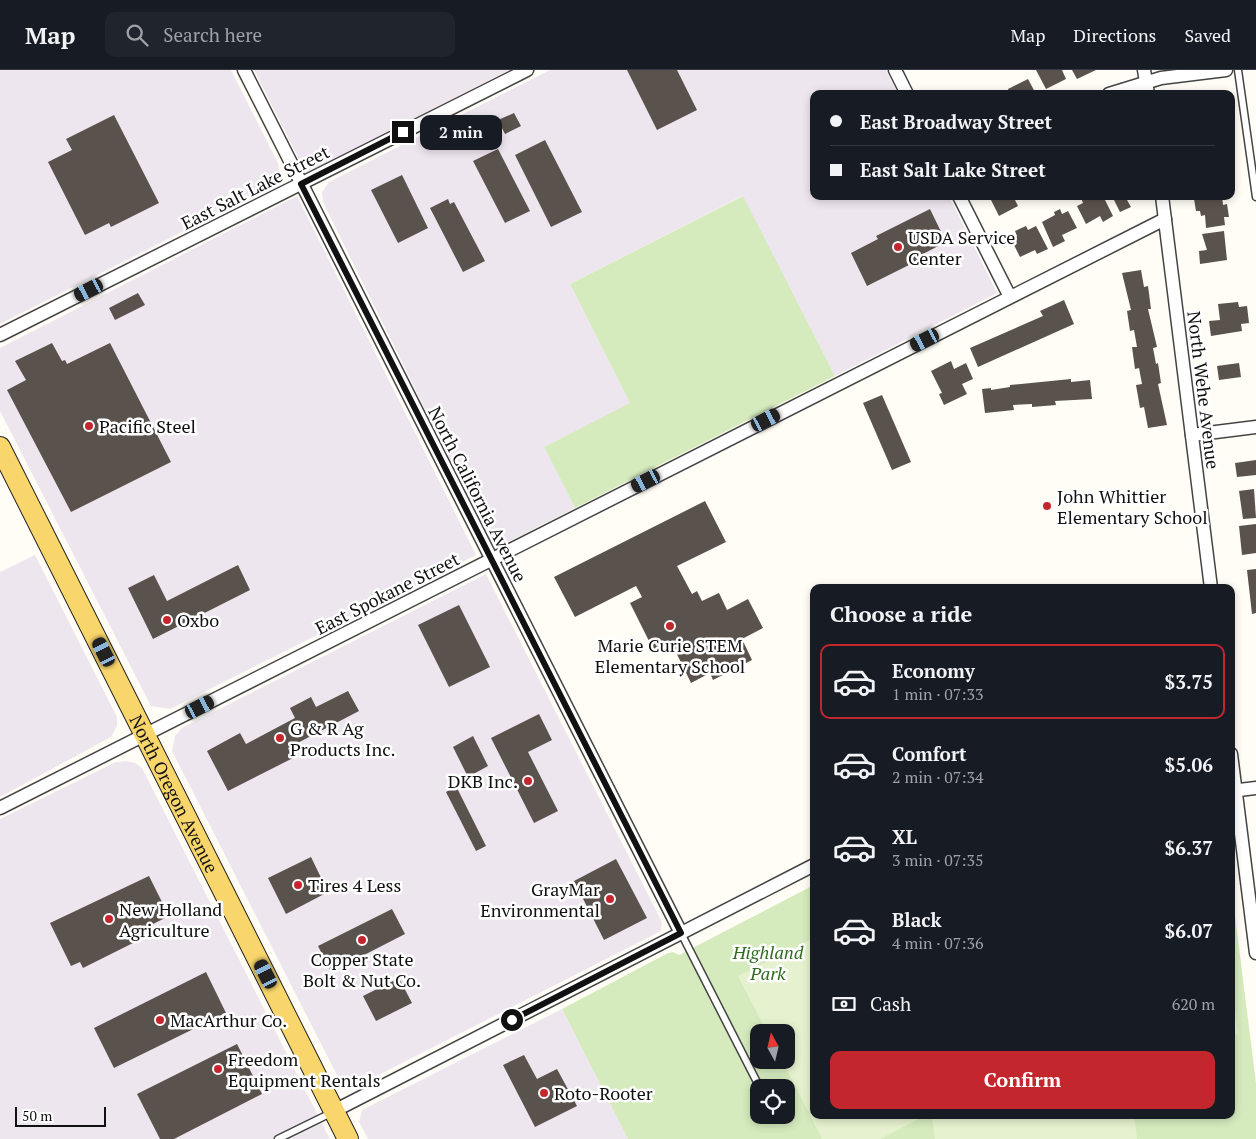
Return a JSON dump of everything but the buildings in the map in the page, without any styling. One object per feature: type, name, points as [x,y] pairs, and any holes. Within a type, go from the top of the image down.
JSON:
[{"type":"main road","name":"North Oregon Avenue","points":[[0,447],[348,1139]]},
{"type":"street","name":"North California Avenue","points":[[244,70],[681,933]]},
{"type":"street","name":"East Salt Lake Street","points":[[0,335],[526,70]]},
{"type":"street","points":[[895,70],[905,90]]},
{"type":"street","points":[[1144,70],[1147,88]]},
{"type":"street","points":[[1134,90],[1147,88],[1161,78],[1226,70]]},
{"type":"street","points":[[961,200],[1010,297]]},
{"type":"street","name":"North Wehe Avenue","points":[[1163,200],[1211,584]]},
{"type":"street","name":"East Spokane Street","points":[[0,808],[1165,219]]},
{"type":"street","points":[[1192,435],[1256,427]]},
{"type":"street","points":[[1235,791],[1256,788]]},
{"type":"street","points":[[1235,798],[1256,953]]},
{"type":"street","points":[[334,1111],[810,867]]},
{"type":"lane","points":[[1238,70],[1256,197]]},
{"type":"lane","points":[[681,933],[755,1079]]},
{"type":"lane","points":[[278,1139],[334,1111]]},
{"type":"shaded area","points":[[0,70],[231,70],[278,163],[280,174],[275,185],[0,324]]},
{"type":"shaded area","points":[[254,70],[509,70],[306,173]]},
{"type":"shaded area","points":[[550,70],[886,70],[896,90],[810,90],[810,200],[951,200],[997,293],[835,376],[742,196],[570,284],[631,403],[544,447],[575,508],[494,549],[323,202],[322,192],[329,182]]},
{"type":"shaded area","points":[[297,196],[476,555],[170,709],[151,706],[0,411],[0,348]]},
{"type":"shaded area","points":[[35,555],[117,717],[117,726],[111,737],[0,797],[0,572]]},
{"type":"shaded area","points":[[486,574],[662,922],[661,931],[353,1088],[342,1085],[172,751],[175,736],[182,728]]},
{"type":"shaded area","points":[[126,761],[135,763],[142,768],[330,1139],[0,1139],[0,819],[116,762]]},
{"type":"shaded area","points":[[562,1009],[628,1139],[368,1139],[359,1122],[362,1110]]},
{"type":"green space","points":[[743,196],[835,376],[575,508],[544,447],[630,403],[570,284]]},
{"type":"green space","name":"Highland Park","points":[[810,887],[810,1119],[1235,1119],[1235,916],[1256,1083],[1256,1139],[628,1139],[562,1009],[673,952],[679,955]]},
{"type":"green space","name":"Highland Park","points":[[810,940],[810,1115],[795,1086],[795,1079],[792,1079],[787,1069],[795,1069],[795,1024],[763,1024],[738,976]]},
{"type":"green space","points":[[1235,1011],[1238,1034],[1235,1034]]},
{"type":"green space","points":[[812,1119],[919,1119],[880,1139],[822,1139]]},
{"type":"green space","points":[[932,1119],[1134,1119],[1137,1139],[935,1139]]},
{"type":"place","name":"USDA Service Center","points":[[898,247]]},
{"type":"place","name":"Pacific Steel","points":[[89,426]]},
{"type":"place","name":"John Whittier Elementary School","points":[[1047,506]]},
{"type":"place","name":"Oxbo","points":[[167,620]]},
{"type":"place","name":"Marie Curie STEM Elementary School","points":[[670,626]]},
{"type":"place","name":"G & R Ag Products Inc.","points":[[280,738]]},
{"type":"place","name":"DKB Inc.","points":[[528,781]]},
{"type":"place","name":"Tires 4 Less","points":[[298,885]]},
{"type":"place","name":"GrayMar Environmental","points":[[610,899]]},
{"type":"place","name":"New Holland Agriculture","points":[[109,919]]},
{"type":"place","name":"Copper State Bolt & Nut Co.","points":[[362,940]]},
{"type":"place","name":"MacArthur Co.","points":[[160,1020]]},
{"type":"place","name":"Freedom Equipment Rentals","points":[[218,1069]]},
{"type":"place","name":"Roto-Rooter","points":[[544,1093]]},
{"type":"route","points":[[403,132],[301,184],[681,933],[512,1020]]}]
